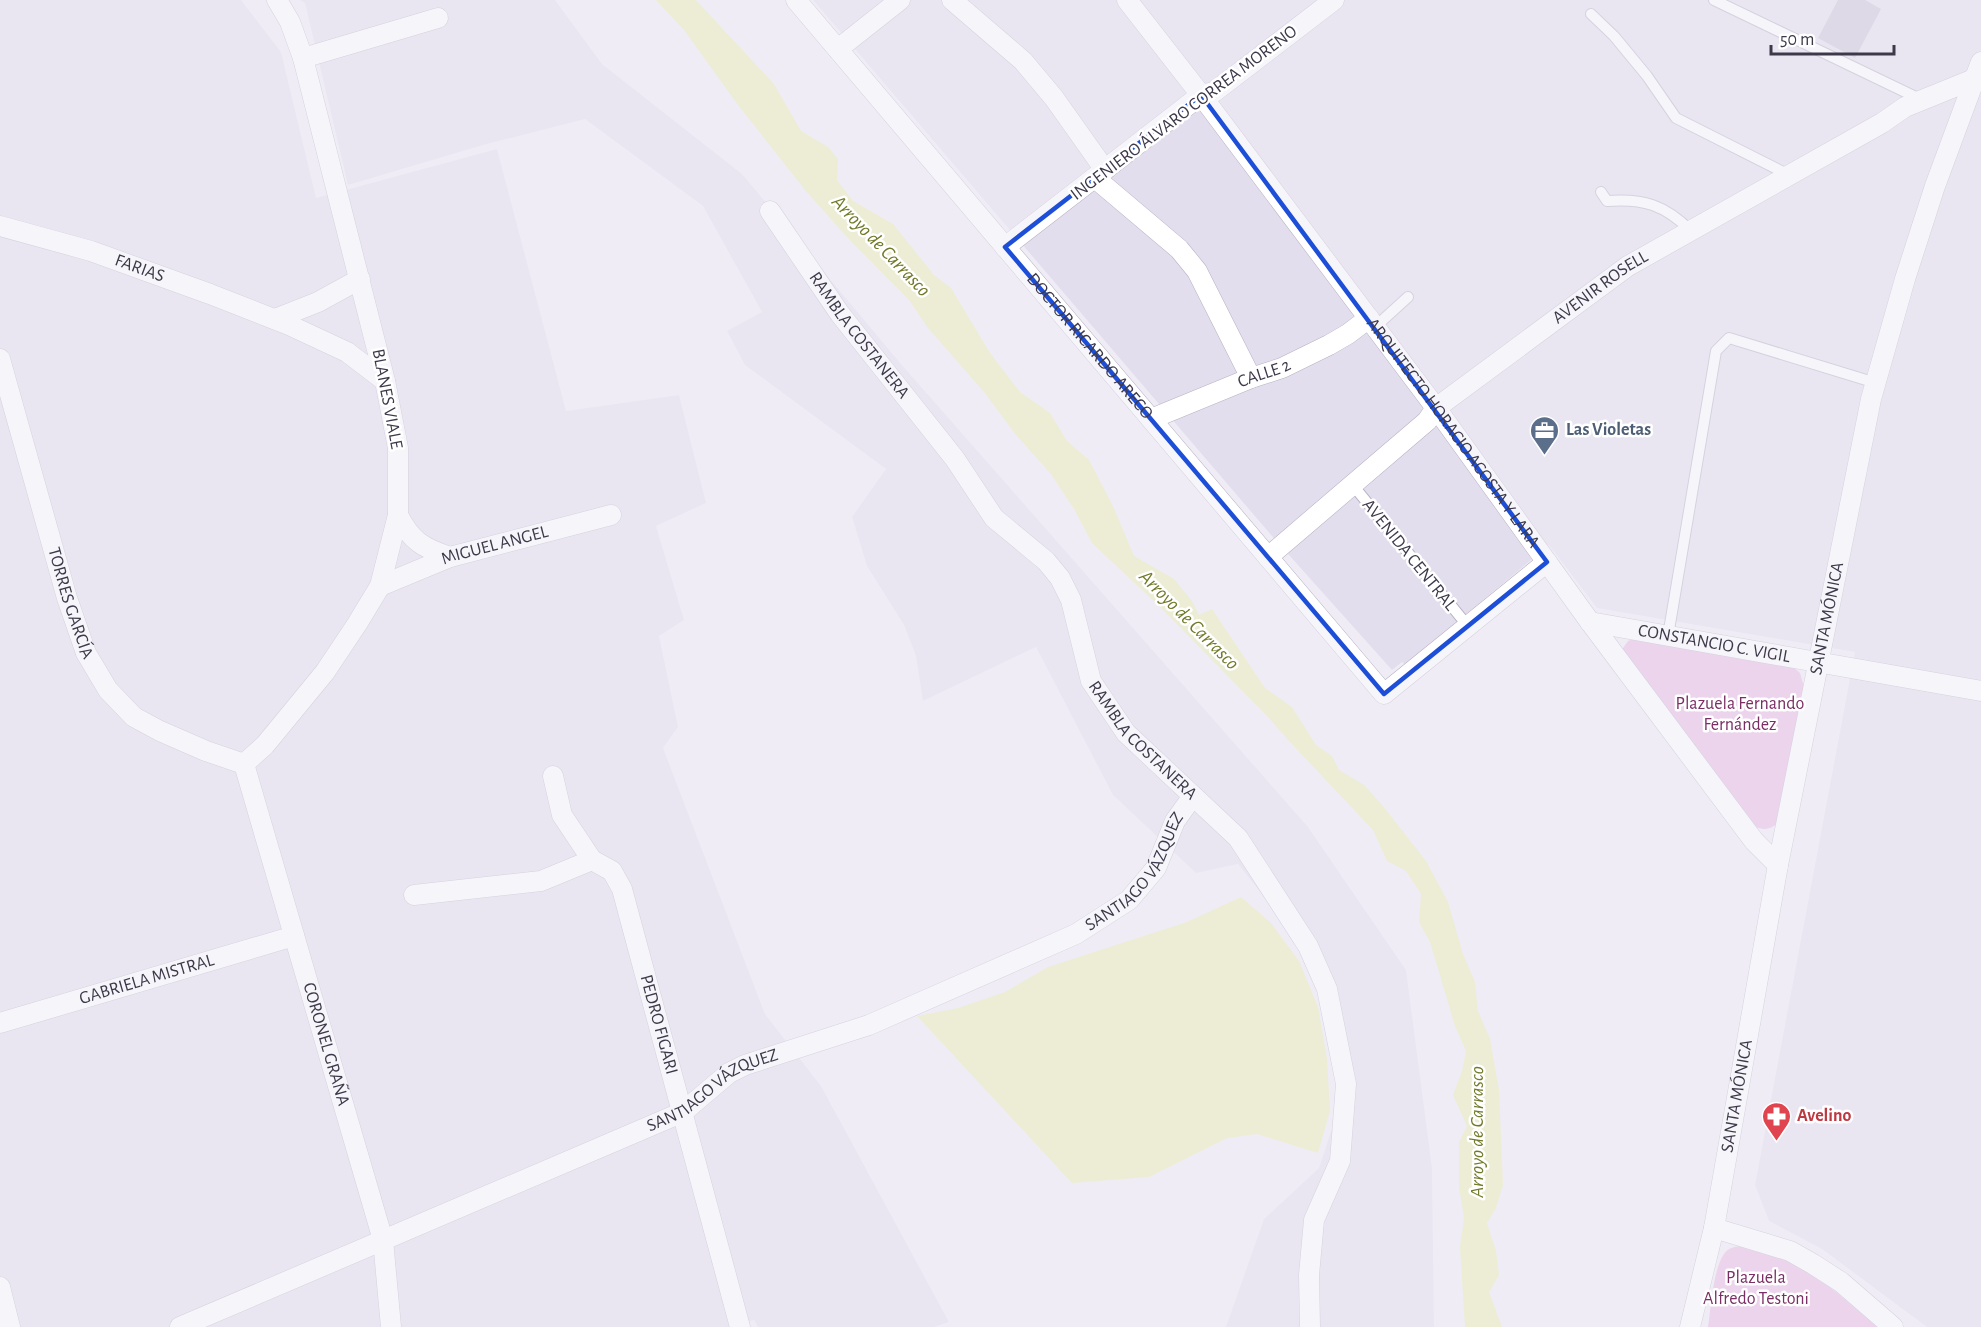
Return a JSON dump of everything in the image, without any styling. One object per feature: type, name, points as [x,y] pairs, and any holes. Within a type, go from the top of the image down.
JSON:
[{"type":"street","name":"BLANES VIALE","points":[[244,764],[265,745],[325,672],[380,586],[398,515],[398,448],[386,381],[303,58],[291,22],[277,0]]},
{"type":"street","name":"DOCTOR RICARDO ARECO","points":[[796,0],[1384,694],[1467,625]]},
{"type":"street","points":[[838,49],[900,0]]},
{"type":"street","points":[[952,0],[1023,61],[1054,98],[1100,174],[1179,249],[1197,271],[1251,378]]},
{"type":"street","name":"ARQUITECTO HORACIO ACOSTA Y LARA","points":[[1127,0],[1202,95],[1372,322],[1590,622],[1754,842],[1778,865]]},
{"type":"street","name":"INGENIERO ÁLVARO CORREA MORENO","points":[[1005,247],[1202,95],[1214,92],[1334,0]]},
{"type":"street","points":[[303,58],[438,18]]},
{"type":"street","name":"AVENIR ROSELL","points":[[1268,557],[1427,421],[1436,408],[1628,266],[1881,123],[1905,107],[1923,100],[1978,70]]},
{"type":"street","name":"SANTA MÓNICA","points":[[1690,1327],[1714,1228],[1778,865],[1820,663],[1856,470],[1876,383],[1905,279],[1935,186],[1978,70]]},
{"type":"street","name":"RAMBLA COSTANERA","points":[[770,211],[840,314],[955,459],[994,518],[1046,561],[1060,578],[1071,600],[1091,681],[1126,734],[1238,838],[1308,946],[1327,989],[1346,1084],[1340,1161],[1314,1220],[1309,1275],[1310,1327]]},
{"type":"street","name":"FARIAS","points":[[0,226],[91,251],[275,319],[346,352],[386,381]]},
{"type":"street","points":[[275,319],[318,302],[360,279]]},
{"type":"street","name":"CALLE 2","points":[[1152,419],[1251,378],[1282,368],[1372,322]]},
{"type":"street","name":"TORRES GARCÍA","points":[[0,359],[67,598],[86,653],[108,690],[134,717],[206,751],[244,764]]},
{"type":"street","points":[[398,515],[406,532],[418,542],[430,550],[450,557]]},
{"type":"street","name":"MIGUEL ANGEL","points":[[380,586],[450,557],[610,515]]},
{"type":"street","points":[[1467,625],[1547,562]]},
{"type":"street","name":"CONSTANCIO C. VIGIL","points":[[1590,622],[1981,691]]},
{"type":"street","name":"CORONEL GRAÑA","points":[[244,764],[383,1240],[391,1327]]},
{"type":"street","name":"PEDRO FIGARI","points":[[553,776],[562,815],[592,860],[612,871],[622,889],[740,1327]]},
{"type":"street","name":"SANTIAGO VÁZQUEZ","points":[[180,1327],[683,1112],[729,1074],[745,1065],[869,1025],[1076,934],[1129,900],[1156,868],[1175,821],[1193,796]]},
{"type":"street","points":[[414,895],[541,881],[592,860]]},
{"type":"street","name":"GABRIELA MISTRAL","points":[[0,1023],[294,936]]},
{"type":"street","points":[[1714,1228],[1790,1251],[1841,1282],[1893,1327]]},
{"type":"street","points":[[0,1287],[10,1327]]},
{"type":"lane","points":[[1714,0],[1923,100]]},
{"type":"lane","points":[[1591,14],[1614,36],[1641,68],[1676,118],[1789,175]]},
{"type":"lane","points":[[1601,192],[1607,201],[1629,199],[1649,203],[1675,215],[1691,231]]},
{"type":"lane","points":[[1372,322],[1408,297]]},
{"type":"lane","points":[[1668,636],[1716,351],[1729,338],[1876,383]]},
{"type":"lane","name":"AVENIDA CENTRAL","points":[[1352,484],[1467,625]]},
{"type":"highlighted area","points":[[1201,95],[1547,562],[1384,694],[1005,247]]},
{"type":"shaded area","points":[[0,0],[241,0],[281,52],[316,198],[497,149],[566,411],[679,395],[706,503],[656,526],[684,620],[659,636],[678,727],[663,748],[765,1014],[821,1086],[949,1322],[934,1327],[758,1327],[754,1320],[731,1327],[0,1327]]},
{"type":"shaded area","points":[[300,0],[555,0],[602,64],[742,174],[901,364],[1308,827],[1406,970],[1432,1168],[1434,1327],[1226,1327],[1264,1219],[1319,1168],[1337,1113],[1338,1072],[1322,990],[1289,928],[1238,864],[1196,873],[1113,795],[1036,647],[923,701],[916,656],[904,625],[867,566],[852,517],[886,469],[745,365],[727,331],[762,312],[703,206],[585,119],[483,145],[348,185],[305,3]]},
{"type":"shaded area","points":[[813,0],[1981,0],[1981,1327],[1927,1327],[1822,1249],[1769,1221],[1755,1185],[1855,652],[1597,608],[1549,545],[1405,665],[1402,662],[1392,670],[1272,536]]},
{"type":"green space","name":"Plazuela Fernando Fernández","points":[[1635,638],[1792,666],[1800,673],[1804,687],[1778,823],[1775,826],[1765,829],[1751,825],[1623,654],[1623,648],[1628,641]]},
{"type":"green space","name":"Plazuela Alfredo Testoni","points":[[1743,1246],[1764,1251],[1801,1267],[1817,1277],[1879,1327],[1708,1327],[1719,1263],[1729,1249]]},
{"type":"water","name":"Arroyo de Carrasco","points":[[656,0],[696,0],[774,84],[801,131],[828,147],[838,159],[837,180],[853,201],[893,224],[934,275],[951,288],[990,353],[1020,392],[1050,413],[1067,441],[1089,460],[1113,506],[1134,556],[1174,579],[1192,601],[1199,615],[1212,609],[1265,688],[1292,707],[1316,745],[1332,756],[1339,770],[1364,785],[1426,861],[1448,902],[1463,954],[1475,982],[1478,1011],[1490,1039],[1499,1090],[1503,1185],[1496,1208],[1487,1223],[1496,1251],[1499,1275],[1489,1292],[1502,1327],[1465,1327],[1460,1247],[1464,1218],[1459,1187],[1459,1142],[1467,1126],[1453,1095],[1462,1071],[1466,1051],[1455,1026],[1430,942],[1419,922],[1421,894],[1406,871],[1387,861],[1373,830],[1269,718],[1158,605],[1092,543],[1074,509],[1051,474],[928,328],[909,300],[845,235],[805,190],[738,105],[684,30]]},
{"type":"water","points":[[1241,897],[1271,923],[1299,961],[1318,1007],[1327,1059],[1330,1111],[1318,1153],[1257,1134],[1227,1138],[1149,1177],[1072,1183],[917,1016],[958,1008],[1005,992],[1048,967],[1187,922]]},
{"type":"building","points":[[1838,0],[1865,0],[1881,9],[1855,58],[1818,38]]},
{"type":"place","name":"Las Violetas","points":[[1545,456]]},
{"type":"place","name":"Avelino","points":[[1776,1142]]}]
